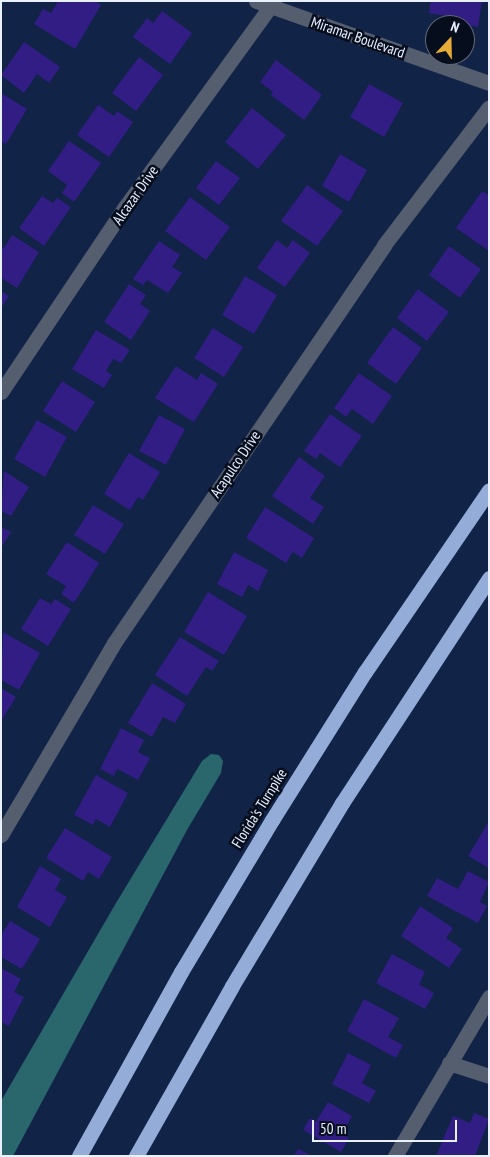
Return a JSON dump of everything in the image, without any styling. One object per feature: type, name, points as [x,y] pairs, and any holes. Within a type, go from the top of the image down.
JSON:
[{"type":"highway","name":"Florida's Turnpike","points":[[78,1156],[176,981],[272,820],[365,672],[489,490]]},
{"type":"highway","points":[[136,1156],[331,820],[489,578]]},
{"type":"street","name":"Miramar Boulevard","points":[[267,3],[489,83]]},
{"type":"street","name":"Alcazar Drive","points":[[1,392],[267,3]]},
{"type":"street","name":"Acapulco Drive","points":[[1,835],[114,643],[384,245],[489,107]]},
{"type":"street","points":[[396,1156],[489,998]]},
{"type":"street","points":[[449,1063],[489,1076]]},
{"type":"shaded area","points":[[211,754],[219,755],[223,761],[221,773],[187,830],[13,1156],[1,1156],[1,1101],[116,903],[202,761]]},
{"type":"building","points":[[58,1],[95,1],[101,5],[75,49],[34,24],[43,9],[51,13]]},
{"type":"building","points":[[431,1],[482,1],[478,27],[475,26],[475,15],[440,15],[429,13]]},
{"type":"building","points":[[162,11],[192,33],[170,64],[133,37],[147,18],[153,23]]},
{"type":"building","points":[[24,42],[60,67],[49,83],[37,74],[24,93],[1,75]]},
{"type":"building","points":[[139,57],[163,75],[136,111],[112,93]]},
{"type":"building","points":[[276,60],[322,95],[304,120],[271,95],[273,92],[260,82]]},
{"type":"building","points":[[369,84],[403,103],[384,137],[350,117]]},
{"type":"building","points":[[1,93],[27,109],[6,144],[1,141]]},
{"type":"building","points":[[98,105],[114,116],[117,111],[133,122],[109,157],[77,135]]},
{"type":"building","points":[[252,108],[286,135],[258,169],[225,142]]},
{"type":"building","points":[[69,141],[101,163],[74,202],[62,193],[67,185],[48,171]]},
{"type":"building","points":[[340,154],[367,170],[349,202],[322,186]]},
{"type":"building","points":[[216,161],[240,178],[219,205],[196,188]]},
{"type":"building","points":[[307,185],[343,211],[317,246],[281,221]]},
{"type":"building","points":[[482,191],[489,195],[489,251],[456,228]]},
{"type":"building","points":[[42,196],[53,203],[57,198],[71,207],[44,246],[19,228]]},
{"type":"building","points":[[190,197],[230,227],[206,260],[165,231]]},
{"type":"building","points":[[12,235],[39,252],[17,288],[1,278],[1,247],[4,248]]},
{"type":"building","points":[[277,240],[287,248],[293,240],[310,253],[285,287],[257,268]]},
{"type":"building","points":[[159,241],[180,255],[172,267],[182,273],[168,293],[147,280],[143,285],[133,279]]},
{"type":"building","points":[[449,246],[481,269],[460,298],[429,275]]},
{"type":"building","points":[[245,276],[277,295],[254,334],[222,315]]},
{"type":"building","points":[[129,284],[146,295],[140,304],[150,311],[131,340],[104,322]]},
{"type":"building","points":[[418,289],[449,312],[427,341],[397,318]]},
{"type":"building","points":[[1,291],[9,296],[1,308]]},
{"type":"building","points":[[393,327],[422,348],[396,384],[367,363]]},
{"type":"building","points":[[213,328],[243,347],[224,377],[194,358]]},
{"type":"building","points":[[96,330],[130,350],[121,363],[113,359],[106,371],[112,375],[104,388],[72,369]]},
{"type":"building","points":[[176,366],[197,380],[201,373],[218,384],[194,422],[155,398]]},
{"type":"building","points":[[359,373],[392,396],[373,424],[352,409],[346,417],[334,408]]},
{"type":"building","points":[[62,381],[95,402],[76,432],[43,411]]},
{"type":"building","points":[[330,414],[362,436],[340,467],[320,453],[316,459],[304,451]]},
{"type":"building","points":[[159,415],[185,429],[166,465],[139,451]]},
{"type":"building","points":[[37,420],[67,437],[45,477],[14,459]]},
{"type":"building","points":[[129,453],[160,472],[143,500],[138,497],[130,510],[104,494]]},
{"type":"building","points":[[299,457],[325,476],[310,498],[324,507],[313,524],[272,496]]},
{"type":"building","points":[[4,471],[29,487],[11,516],[1,511]]},
{"type":"building","points":[[93,505],[124,524],[105,554],[74,535]]},
{"type":"building","points":[[265,507],[314,538],[302,558],[293,552],[286,563],[246,538]]},
{"type":"building","points":[[1,527],[11,532],[1,548]]},
{"type":"building","points":[[67,542],[99,563],[74,603],[61,594],[66,586],[46,574]]},
{"type":"building","points":[[234,552],[268,570],[258,591],[248,585],[242,597],[217,584]]},
{"type":"building","points":[[208,592],[247,616],[224,655],[184,632]]},
{"type":"building","points":[[40,598],[51,604],[55,599],[71,609],[48,646],[21,629]]},
{"type":"building","points":[[3,632],[40,653],[19,690],[1,680]]},
{"type":"building","points":[[180,637],[219,661],[212,671],[206,667],[187,696],[155,675]]},
{"type":"building","points":[[152,683],[186,704],[175,723],[163,717],[152,737],[128,723]]},
{"type":"building","points":[[1,688],[16,697],[1,721]]},
{"type":"building","points":[[121,728],[144,740],[138,752],[150,758],[138,780],[117,769],[114,776],[100,769]]},
{"type":"building","points":[[96,775],[128,793],[110,827],[96,819],[93,825],[74,815]]},
{"type":"building","points":[[489,821],[489,868],[468,856]]},
{"type":"building","points":[[65,828],[112,857],[99,879],[88,872],[83,881],[46,858]]},
{"type":"building","points":[[40,866],[61,879],[55,890],[67,897],[50,927],[17,907]]},
{"type":"building","points":[[468,871],[489,882],[480,902],[487,906],[478,923],[427,896],[437,878],[458,889]]},
{"type":"building","points":[[420,906],[453,928],[446,938],[462,949],[449,968],[401,936]]},
{"type":"building","points":[[10,921],[40,939],[22,969],[1,957],[1,935]]},
{"type":"building","points":[[392,954],[425,972],[419,984],[434,993],[425,1009],[376,983]]},
{"type":"building","points":[[1,968],[21,979],[14,992],[24,997],[9,1026],[1,1022]]},
{"type":"building","points":[[364,999],[399,1018],[388,1037],[403,1045],[396,1058],[347,1031]]},
{"type":"building","points":[[348,1053],[371,1065],[362,1083],[376,1091],[369,1103],[332,1084]]},
{"type":"building","points":[[328,1102],[352,1116],[342,1134],[349,1138],[341,1152],[303,1130],[310,1118],[316,1122]]},
{"type":"building","points":[[474,1113],[489,1119],[475,1156],[436,1156],[453,1116],[470,1123]]},
{"type":"building","points":[[298,1149],[312,1156],[294,1156]]}]
